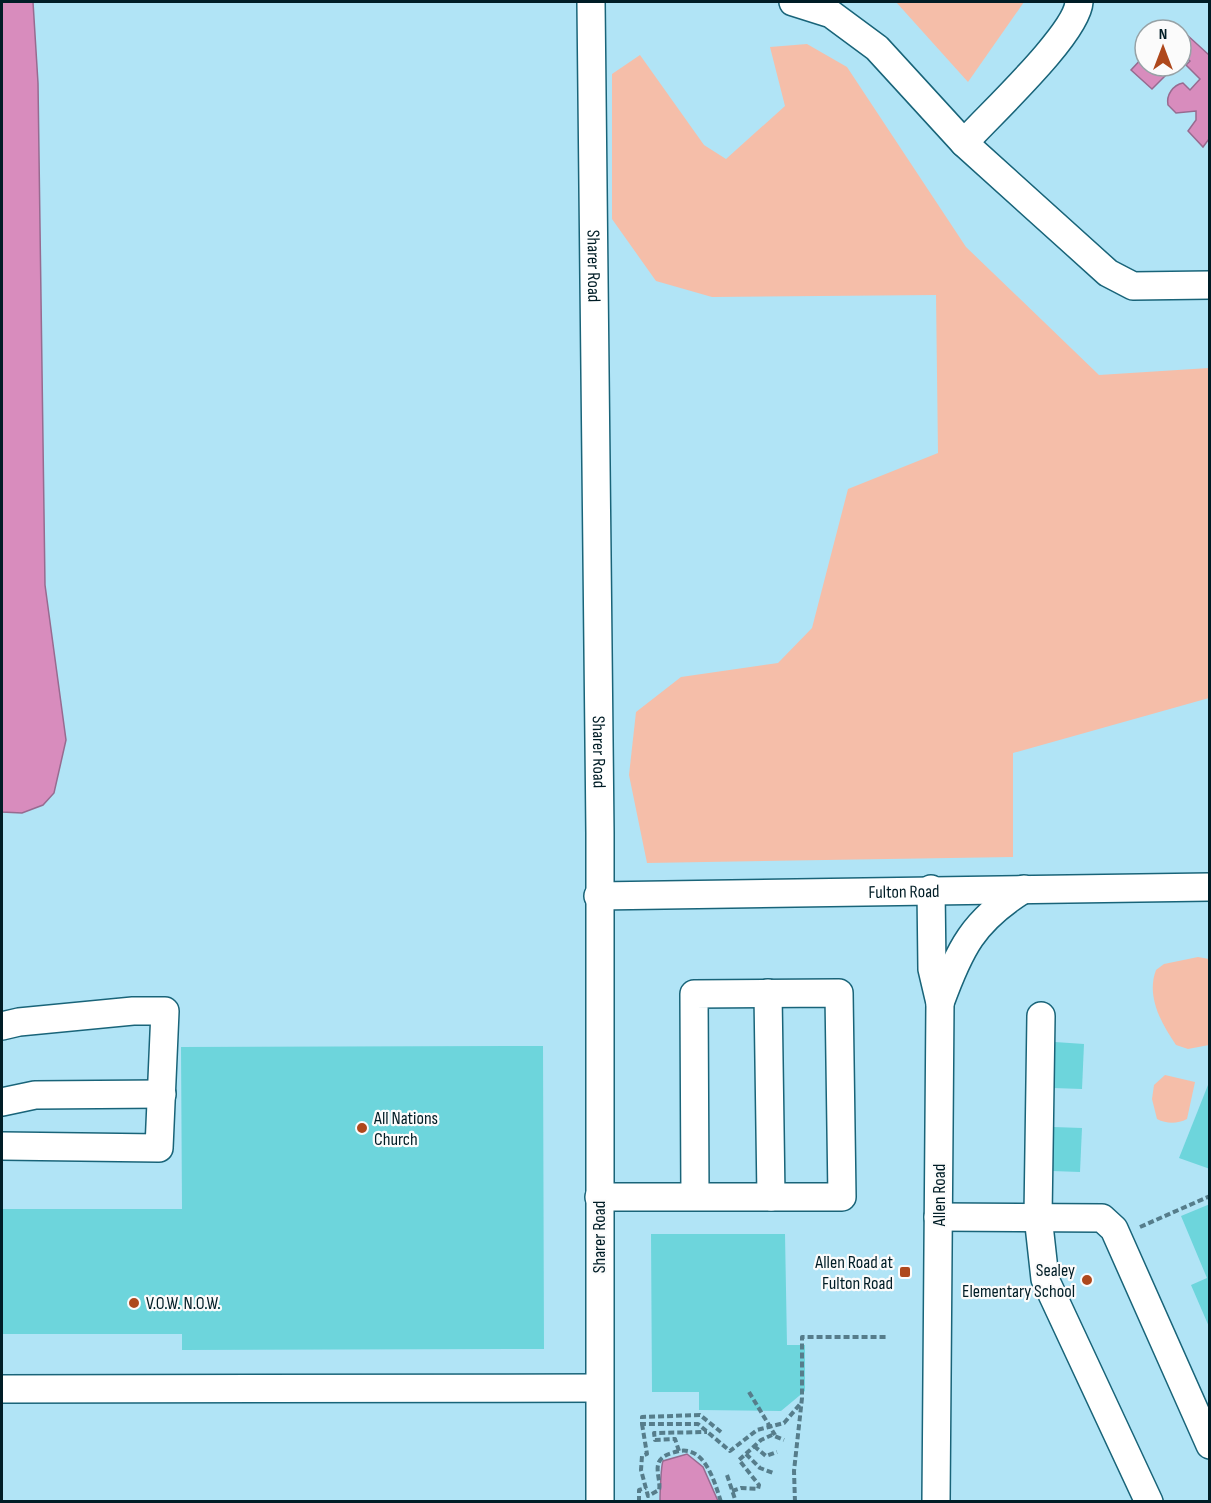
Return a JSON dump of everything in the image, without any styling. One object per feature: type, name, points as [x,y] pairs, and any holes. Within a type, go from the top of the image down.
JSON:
[{"type":"street","name":"Sharer Road","points":[[591,2],[600,833],[598,896],[600,1502]]},
{"type":"street","points":[[793,2],[831,14],[877,48],[964,143],[1108,273],[1133,286],[1209,285]]},
{"type":"street","points":[[964,143],[1063,37],[1076,11]]},
{"type":"street","name":"Fulton Road","points":[[598,896],[1209,887]]},
{"type":"street","points":[[940,1004],[958,956],[977,925],[999,905],[1024,889]]},
{"type":"street","name":"Allen Road","points":[[931,890],[932,969],[940,1004],[936,1502]]},
{"type":"street","points":[[768,993],[771,1197]]},
{"type":"street","points":[[599,1197],[695,1197],[771,1197],[842,1197],[839,993],[694,994],[695,1197]]},
{"type":"street","points":[[2,1026],[19,1022],[121,1012],[165,1011],[159,1148],[2,1146]]},
{"type":"street","points":[[1041,1016],[1038,1216],[1045,1279],[1149,1502]]},
{"type":"street","points":[[2,1102],[34,1095],[162,1094]]},
{"type":"street","points":[[939,1216],[1102,1218],[1114,1229],[1209,1445]]},
{"type":"street","points":[[2,1389],[599,1388]]},
{"type":"path","points":[[1134,1230],[1209,1197]]},
{"type":"path","points":[[795,1502],[794,1471],[801,1403],[802,1337],[887,1337]]},
{"type":"path","points":[[749,1392],[775,1435],[784,1440]]},
{"type":"path","points":[[642,1424],[698,1424],[730,1451],[757,1430],[784,1423],[801,1403]]},
{"type":"path","points":[[721,1432],[700,1415],[642,1417],[647,1454],[642,1456],[640,1462],[648,1496],[659,1490],[661,1482],[657,1466],[664,1456],[679,1451],[690,1451],[700,1457],[711,1475],[721,1502]]},
{"type":"path","points":[[679,1451],[675,1439],[655,1440],[654,1433],[708,1432]]},
{"type":"path","points":[[732,1491],[741,1488],[758,1490],[759,1485],[739,1460],[761,1440],[775,1435]]},
{"type":"path","points":[[754,1446],[766,1456],[777,1452]]},
{"type":"path","points":[[746,1454],[760,1468],[773,1473]]},
{"type":"path","points":[[727,1475],[736,1502]]},
{"type":"path","points":[[639,1502],[639,1490],[646,1488]]},
{"type":"shaded area","points":[[2,2],[33,2],[38,83],[45,585],[66,740],[54,793],[43,805],[22,813],[2,812]]},
{"type":"shaded area","points":[[896,2],[1024,2],[968,82]]},
{"type":"shaded area","points":[[1193,40],[1209,55],[1209,139],[1203,147],[1188,131],[1196,120],[1196,111],[1176,113],[1168,105],[1169,94],[1173,88],[1183,83],[1190,90],[1200,79],[1193,72]]},
{"type":"shaded area","points":[[807,44],[847,67],[966,247],[1099,375],[1209,368],[1209,698],[1013,753],[1013,857],[647,863],[629,775],[636,712],[681,677],[778,663],[812,628],[848,489],[938,453],[936,295],[712,297],[656,281],[612,219],[612,74],[640,55],[704,145],[726,159],[785,106],[770,47]]},
{"type":"shaded area","points":[[1140,78],[1163,78],[1152,89]]},
{"type":"shaded area","points":[[1198,957],[1209,959],[1209,1045],[1188,1049],[1176,1045],[1165,1028],[1154,999],[1153,980],[1156,970],[1164,964]]},
{"type":"shaded area","points":[[1165,1075],[1195,1082],[1187,1119],[1180,1122],[1164,1122],[1157,1119],[1152,1099],[1154,1085]]},
{"type":"shaded area","points":[[687,1454],[703,1467],[718,1501],[660,1501],[663,1461]]},
{"type":"building","points":[[1055,1042],[1084,1044],[1082,1089],[1053,1088]]},
{"type":"building","name":"All Nations Church","points":[[543,1046],[544,1349],[182,1350],[182,1334],[2,1334],[2,1209],[182,1209],[181,1047]]},
{"type":"building","points":[[1210,1080],[1210,1169],[1179,1158]]},
{"type":"building","points":[[1053,1127],[1082,1128],[1080,1172],[1052,1171]]},
{"type":"building","points":[[1210,1204],[1210,1329],[1191,1285],[1207,1278],[1181,1216]]},
{"type":"building","points":[[651,1234],[785,1234],[787,1345],[805,1345],[805,1391],[781,1411],[699,1410],[699,1392],[652,1392]]},
{"type":"place","name":"All Nations Church","points":[[362,1128]]},
{"type":"place","name":"Allen Road at Fulton Road","points":[[905,1272]]},
{"type":"place","name":"Sealey Elementary School","points":[[1087,1280]]},
{"type":"place","name":"V.O.W. N.O.W.","points":[[134,1303]]}]
